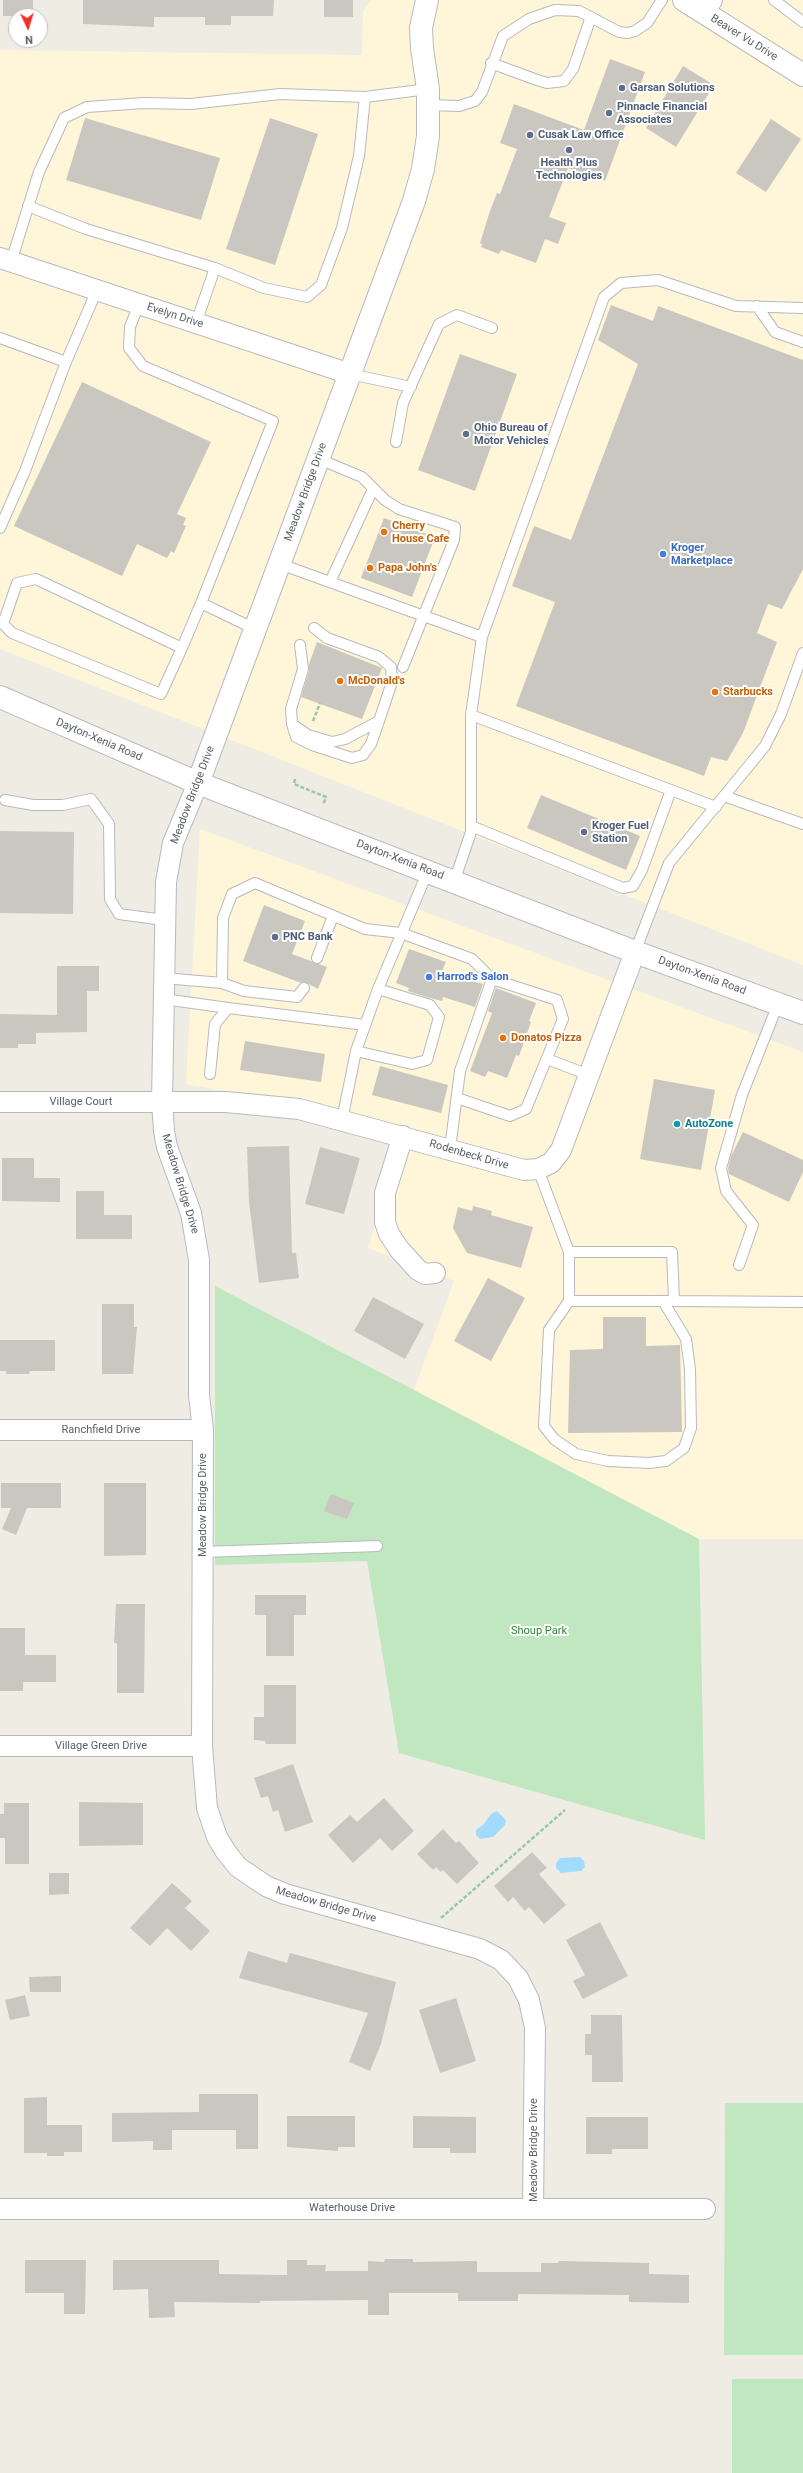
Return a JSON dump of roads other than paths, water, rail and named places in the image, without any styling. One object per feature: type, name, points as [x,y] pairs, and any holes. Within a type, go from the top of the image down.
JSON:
[{"type":"street","name":"Meadow Bridge Drive","points":[[426,0],[421,35],[428,97],[428,136],[423,169],[414,201],[198,783],[173,843],[166,882],[164,920],[162,1102],[164,1131],[167,1147],[191,1213],[199,1256],[199,1395],[203,1430],[202,1746],[205,1795],[211,1823],[226,1852],[238,1867],[261,1884],[285,1894],[480,1949],[501,1960],[518,1978],[529,2000],[535,2028],[533,2209]]},
{"type":"street","name":"Beaver Vu Drive","points":[[684,0],[708,6],[803,75]]},
{"type":"street","name":"Evelyn Drive","points":[[5,260],[350,374]]},
{"type":"street","name":"Dayton-Xenia Road","points":[[0,698],[198,783],[635,952],[803,1013]]},
{"type":"street","points":[[538,1169],[551,1163],[561,1150],[635,952]]},
{"type":"street","name":"Village Court","points":[[0,1102],[162,1102]]},
{"type":"street","name":"Rodenbeck Drive","points":[[162,1102],[254,1104],[299,1109],[524,1170],[538,1169]]},
{"type":"street","points":[[403,1136],[385,1193],[385,1222],[389,1234],[399,1250],[418,1270],[425,1274],[435,1273]]},
{"type":"street","name":"Ranchfield Drive","points":[[0,1430],[203,1430]]},
{"type":"street","name":"Village Green Drive","points":[[0,1746],[202,1746]]},
{"type":"street","name":"Waterhouse Drive","points":[[0,2209],[705,2209]]},
{"type":"lane","points":[[5,260],[28,206],[39,172],[64,118],[87,107],[144,103],[191,104],[280,94],[365,97],[428,97],[459,106],[475,101],[482,92],[503,36],[529,19],[555,10],[567,9],[579,11],[619,32],[635,31],[648,23],[662,0]]},
{"type":"lane","points":[[774,0],[803,22]]},
{"type":"lane","points":[[492,63],[542,82],[564,81],[573,69],[591,17]]},
{"type":"lane","points":[[28,206],[86,229],[216,268],[264,288],[308,297],[321,285],[342,228],[360,156],[365,97]]},
{"type":"lane","points":[[196,323],[216,268]]},
{"type":"lane","points":[[454,882],[471,826],[471,715],[482,637],[604,297],[621,283],[658,280],[736,306],[803,308]]},
{"type":"lane","points":[[0,528],[24,471],[66,362],[97,290]]},
{"type":"lane","points":[[139,304],[130,327],[129,348],[143,366],[274,421],[182,648],[161,694],[12,633],[3,624],[17,583],[36,579],[182,648]]},
{"type":"lane","points":[[757,306],[775,332],[803,342]]},
{"type":"lane","points":[[396,442],[403,403],[439,324],[457,315],[492,328]]},
{"type":"lane","points":[[0,338],[66,362]]},
{"type":"lane","points":[[350,374],[410,387]]},
{"type":"lane","points":[[318,459],[362,477],[373,489],[399,510],[454,527],[454,540],[404,667]]},
{"type":"lane","points":[[330,582],[373,489]]},
{"type":"lane","points":[[280,564],[482,637]]},
{"type":"lane","points":[[201,603],[256,628]]},
{"type":"lane","points":[[300,645],[303,668],[291,709],[292,724],[296,736],[312,745],[352,758],[362,755],[371,744],[392,682],[391,667],[379,657],[328,638],[314,628]]},
{"type":"lane","points":[[635,952],[669,863],[765,746],[781,714],[803,654]]},
{"type":"lane","points":[[471,715],[716,807]]},
{"type":"lane","points":[[292,724],[308,735],[332,742],[345,739],[379,721]]},
{"type":"lane","points":[[471,826],[623,888],[633,886],[642,870],[671,790]]},
{"type":"lane","points":[[724,796],[803,824]]},
{"type":"lane","points":[[5,800],[33,805],[63,805],[91,799],[109,824],[110,899],[119,914],[164,920]]},
{"type":"lane","points":[[342,1120],[356,1051],[365,1025],[401,933],[428,872]]},
{"type":"lane","points":[[222,983],[223,918],[232,894],[255,883],[365,929],[401,933],[472,960],[492,979],[557,1000],[563,1019],[526,1109],[510,1116],[457,1098]]},
{"type":"lane","points":[[317,958],[333,916]]},
{"type":"lane","points":[[164,978],[222,983],[244,991],[297,996],[304,988]]},
{"type":"lane","points":[[450,1149],[460,1072],[492,979]]},
{"type":"lane","points":[[356,1051],[412,1064],[427,1060],[439,1017],[430,1004],[378,989]]},
{"type":"lane","points":[[164,999],[365,1025]]},
{"type":"lane","points":[[739,1265],[753,1225],[726,1191],[720,1168],[742,1095],[778,1004]]},
{"type":"lane","points":[[210,1074],[216,1024],[228,1008]]},
{"type":"lane","points":[[546,1059],[589,1075]]},
{"type":"lane","points":[[538,1169],[570,1252],[569,1301],[549,1330],[544,1426],[554,1439],[576,1454],[608,1461],[649,1464],[666,1461],[684,1448],[691,1428],[690,1369],[686,1339],[669,1301],[672,1252],[570,1252]]},
{"type":"lane","points":[[569,1301],[803,1302]]},
{"type":"lane","points":[[203,1552],[377,1546]]},
{"type":"water","points":[[497,1811],[506,1820],[505,1825],[493,1837],[480,1839],[476,1835],[476,1830],[484,1824],[491,1814]]},
{"type":"water","points":[[580,1857],[584,1861],[585,1867],[581,1871],[561,1873],[556,1868],[556,1863],[560,1858]]},
{"type":"place","name":"Garsan Solutions","points":[[622,88]]},
{"type":"place","name":"Pinnacle Financial Associates","points":[[609,113]]},
{"type":"place","name":"Cusak Law Office","points":[[530,135]]},
{"type":"place","name":"Health Plus Technologies","points":[[569,150]]},
{"type":"place","name":"Ohio Bureau of Motor Vehicles","points":[[466,434]]},
{"type":"place","name":"Cherry House Cafe","points":[[384,532]]},
{"type":"place","name":"Kroger Marketplace","points":[[663,554]]},
{"type":"place","name":"Papa John's","points":[[370,568]]},
{"type":"place","name":"McDonald's","points":[[340,681]]},
{"type":"place","name":"Starbucks","points":[[715,692]]},
{"type":"place","name":"Kroger Fuel Station","points":[[584,832]]},
{"type":"place","name":"PNC Bank","points":[[275,937]]},
{"type":"place","name":"Harrod's Salon","points":[[429,977]]},
{"type":"place","name":"Donatos Pizza","points":[[503,1038]]},
{"type":"place","name":"AutoZone","points":[[677,1124]]},
{"type":"park label","name":"Shoup Park","points":[[539,1631]]}]
